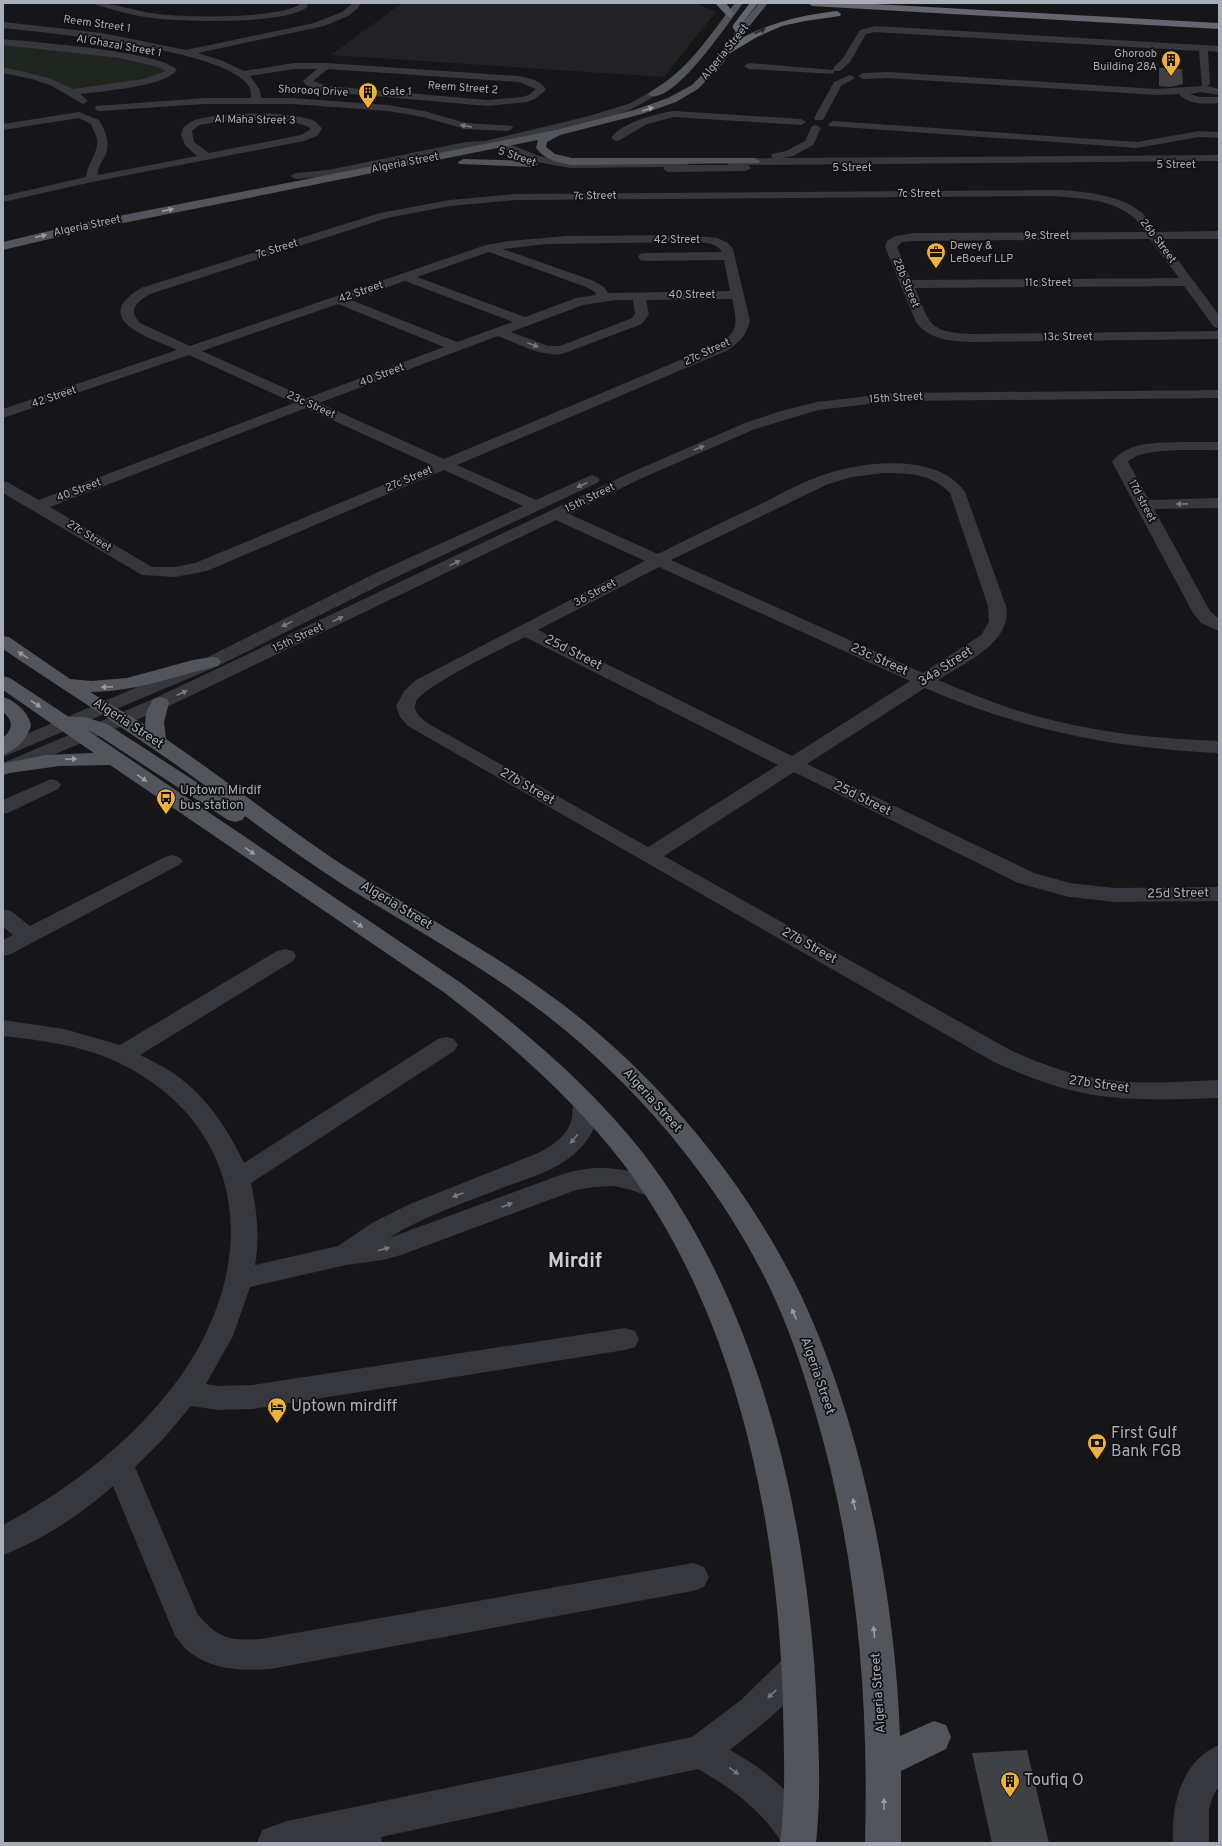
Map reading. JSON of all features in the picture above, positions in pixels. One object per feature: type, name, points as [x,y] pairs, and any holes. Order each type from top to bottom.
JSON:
[{"type":"highway","points":[[719,3],[725,7],[730,14]]},
{"type":"highway","points":[[740,32],[737,25],[754,3]]},
{"type":"highway","points":[[812,3],[1219,26]]},
{"type":"highway","points":[[885,3],[1219,21]]},
{"type":"highway","points":[[727,51],[748,37],[765,29],[781,23],[812,17],[873,12],[960,12]]},
{"type":"main road","name":"Algeria Street","points":[[77,217],[296,176],[601,111],[648,96],[675,82],[688,70],[702,54],[738,3]]},
{"type":"main road","name":"Algeria Street","points":[[3,246],[83,227],[336,177],[488,145],[556,134],[620,118],[672,100],[704,79],[764,3]]},
{"type":"main road","points":[[556,134],[545,139],[540,144],[543,150],[550,155],[580,162],[755,161]]},
{"type":"main road","points":[[336,177],[434,163],[488,162],[533,164]]},
{"type":"main road","name":"Algeria Street","points":[[3,641],[66,684],[94,723],[115,759],[453,988],[514,1035],[585,1103],[624,1148],[654,1188],[684,1237],[702,1272],[734,1348],[759,1429],[780,1517],[793,1600],[799,1666],[801,1763],[799,1840]]},
{"type":"main road","points":[[66,684],[97,687],[126,685],[190,666],[212,662]]},
{"type":"main road","name":"Algeria Street","points":[[3,682],[94,723],[158,742],[319,859],[485,960],[518,982],[581,1030],[642,1087],[679,1130],[737,1208],[774,1269],[804,1336],[829,1409],[844,1461],[863,1552],[872,1612],[884,1761],[884,1843]]},
{"type":"main road","points":[[3,703],[19,716],[21,723],[17,735],[3,759],[38,762],[70,758],[115,759]]},
{"type":"main road","points":[[158,742],[154,724],[160,703]]},
{"type":"main road","points":[[94,723],[277,842],[296,852],[319,859]]},
{"type":"main road","points":[[884,1761],[934,1736]]},
{"type":"street","points":[[99,3],[136,13],[164,17],[205,18],[280,15],[300,10],[304,6],[302,3]]},
{"type":"street","name":"Reem Street 1","points":[[186,52],[316,25],[336,18],[357,3]]},
{"type":"street","points":[[144,26],[164,17]]},
{"type":"street","name":"Reem Street 1","points":[[3,26],[118,38],[186,52],[222,64],[249,78],[256,89],[256,100]]},
{"type":"street","points":[[608,162],[642,158],[778,156],[789,154],[809,143],[818,123],[834,75],[848,60],[862,32],[875,29],[1219,49]]},
{"type":"street","points":[[118,38],[131,32]]},
{"type":"street","name":"Al Ghazal Street 1","points":[[3,42],[129,58],[160,65],[172,70],[168,76],[154,80],[72,92]]},
{"type":"street","points":[[1203,48],[1205,84],[1219,95]]},
{"type":"street","points":[[848,60],[863,72]]},
{"type":"street","name":"Reem Street 2","points":[[242,74],[294,66],[326,66],[519,79],[536,84],[541,90],[532,97],[523,100],[487,103],[327,89],[312,86],[308,81],[326,66]]},
{"type":"street","points":[[749,66],[850,78],[863,72]]},
{"type":"street","points":[[3,70],[44,80],[72,92],[80,110]]},
{"type":"street","points":[[834,75],[863,72],[888,75],[1219,95]]},
{"type":"street","points":[[1191,94],[1205,84]]},
{"type":"street","points":[[1191,94],[1206,111],[1219,95]]},
{"type":"street","points":[[296,176],[328,173],[466,145],[488,145],[599,117],[628,108],[648,96]]},
{"type":"street","name":"Shorooq Drive","points":[[99,113],[198,101],[256,100],[412,112],[465,126],[481,128],[507,128],[546,123]]},
{"type":"street","name":"Shorooq Drive","points":[[99,113],[126,108],[235,102],[355,107],[419,119],[443,126],[448,135],[388,156]]},
{"type":"street","points":[[80,110],[99,113]]},
{"type":"street","points":[[3,126],[80,110],[99,113]]},
{"type":"street","points":[[92,179],[91,172],[102,147],[99,113]]},
{"type":"street","points":[[616,138],[632,127],[663,116],[674,114],[801,122],[802,125],[818,123],[828,127],[833,124],[1131,144],[1149,144],[1172,140],[1213,140]]},
{"type":"street","name":"Al Maha Street 3","points":[[6,195],[92,179],[207,157],[304,138],[316,131],[317,127],[304,121],[275,118],[223,118],[202,121],[189,127],[186,137],[193,147],[207,157]]},
{"type":"street","points":[[1140,158],[1190,155],[1202,152],[1213,140]]},
{"type":"street","points":[[809,143],[813,151],[819,155],[830,158],[870,160]]},
{"type":"street","name":"5 Street","points":[[501,144],[522,155],[536,160],[570,165],[755,161],[1219,158]]},
{"type":"street","name":"5 Street","points":[[488,145],[533,164],[557,168],[592,170],[1219,165]]},
{"type":"street","name":"26b Street","points":[[1049,193],[1096,198],[1121,205],[1138,215],[1219,324]]},
{"type":"street","name":"7c Street","points":[[152,288],[384,215],[415,208],[460,201],[516,197],[1049,193]]},
{"type":"street","name":"9e Street","points":[[915,238],[1219,235]]},
{"type":"street","name":"28b Street","points":[[915,238],[900,239],[891,244],[922,322]]},
{"type":"street","points":[[553,262],[557,240]]},
{"type":"street","name":"42 Street","points":[[3,414],[490,248],[516,243],[557,240],[704,240],[721,244],[726,247],[728,253]]},
{"type":"street","points":[[490,248],[553,262],[597,281],[603,297]]},
{"type":"street","points":[[644,257],[728,253]]},
{"type":"street","name":"27c Street","points":[[3,486],[148,571],[174,573],[201,567],[730,343],[736,338],[742,327],[728,253]]},
{"type":"street","points":[[406,277],[523,322]]},
{"type":"street","name":"11c Street","points":[[907,284],[1188,282]]},
{"type":"street","name":"23c Street","points":[[152,288],[134,299],[128,305],[126,311],[127,317],[135,326],[536,506]]},
{"type":"street","name":"40 Street","points":[[38,506],[456,346],[581,301],[603,297],[736,295]]},
{"type":"street","points":[[497,331],[545,350],[562,350],[637,321],[642,314],[639,296]]},
{"type":"street","points":[[340,300],[456,346]]},
{"type":"street","name":"13c Street","points":[[922,322],[930,330],[959,337],[1219,335]]},
{"type":"street","points":[[1030,396],[1025,391],[1028,389],[1092,385]]},
{"type":"street","name":"15th Street","points":[[699,433],[771,406],[843,392],[920,387],[1219,385]]},
{"type":"street","name":"15th Street","points":[[3,759],[94,723],[160,703],[637,475],[762,422],[786,414],[823,405],[895,397],[1219,394]]},
{"type":"street","name":"17d street","points":[[1219,446],[1140,449],[1126,454],[1120,462],[1202,613],[1207,619],[1219,626]]},
{"type":"street","points":[[637,475],[642,469],[670,453],[667,450],[658,450]]},
{"type":"street","name":"34a Street","points":[[649,856],[794,765],[983,643],[991,636],[998,621],[998,606],[957,492],[953,485],[946,479],[929,472],[908,468],[853,472],[822,480]]},
{"type":"street","name":"15th Street","points":[[94,723],[384,576],[608,473]]},
{"type":"street","name":"36 Street","points":[[422,728],[413,722],[407,714],[405,706],[413,691],[423,684],[658,560],[822,480]]},
{"type":"street","points":[[1144,505],[1219,503]]},
{"type":"street","name":"23c Street","points":[[556,514],[925,681],[1000,710],[1061,728],[1123,740],[1160,744],[1219,747]]},
{"type":"street","name":"25d Street","points":[[525,630],[794,765],[1026,878],[1069,890],[1107,894],[1219,894]]},
{"type":"street","name":"27b Street","points":[[422,728],[1002,1056],[1030,1069],[1060,1079],[1092,1086],[1124,1090],[1219,1089]]},
{"type":"street","points":[[3,808],[51,785]]},
{"type":"street","points":[[3,949],[27,935],[172,861]]},
{"type":"street","points":[[3,916],[27,935]]},
{"type":"street","points":[[122,1056],[286,956]]},
{"type":"street","points":[[3,1028],[46,1033],[86,1042],[122,1056],[162,1078],[196,1106],[214,1128],[228,1152],[238,1179],[244,1202],[245,1227],[244,1252],[240,1278],[231,1307],[220,1336],[204,1364],[184,1393],[154,1429],[119,1463],[70,1501],[3,1541]]},
{"type":"street","points":[[238,1179],[446,1045]]},
{"type":"street","points":[[346,1255],[372,1235],[400,1218],[526,1169],[558,1153],[572,1142],[581,1130],[585,1116],[585,1103]]},
{"type":"street","points":[[240,1278],[346,1255],[383,1250],[572,1181],[593,1176],[614,1176],[635,1181],[654,1188]]},
{"type":"street","points":[[184,1393],[219,1398],[253,1397],[625,1339]]},
{"type":"street","points":[[119,1463],[186,1624],[201,1641],[221,1652],[245,1656],[270,1654],[693,1577]]},
{"type":"street","points":[[275,1843],[287,1839],[363,1832],[700,1752],[753,1711],[799,1666]]},
{"type":"street","points":[[700,1752],[729,1767],[756,1786],[779,1810],[799,1840]]},
{"type":"street","points":[[1191,1843],[1190,1830],[1192,1805],[1201,1783],[1219,1762]]},
{"type":"shaded area","points":[[402,3],[696,3],[716,12],[664,77],[331,55]]},
{"type":"shaded area","points":[[3,44],[135,60],[162,68],[168,72],[167,75],[77,91],[3,69]]},
{"type":"building","points":[[1159,68],[1182,69],[1183,84],[1170,87],[1159,86]]},
{"type":"building","name":"Toufiq O","points":[[1027,1750],[1049,1843],[992,1843],[972,1753]]},
{"type":"place","name":"Ghoroob Building 28A","points":[[1171,77]]},
{"type":"place","name":"Gate 1","points":[[368,109]]},
{"type":"place","name":"Dewey & LeBoeuf LLP","points":[[936,269]]},
{"type":"place","name":"Uptown Mirdif bus station","points":[[166,815]]},
{"type":"place","name":"Uptown mirdiff","points":[[277,1424]]},
{"type":"place","name":"First Gulf Bank FGB","points":[[1097,1460]]},
{"type":"place","name":"Toufiq O","points":[[1010,1798]]},
{"type":"district","name":"Mirdif","points":[[575,1262]]}]
